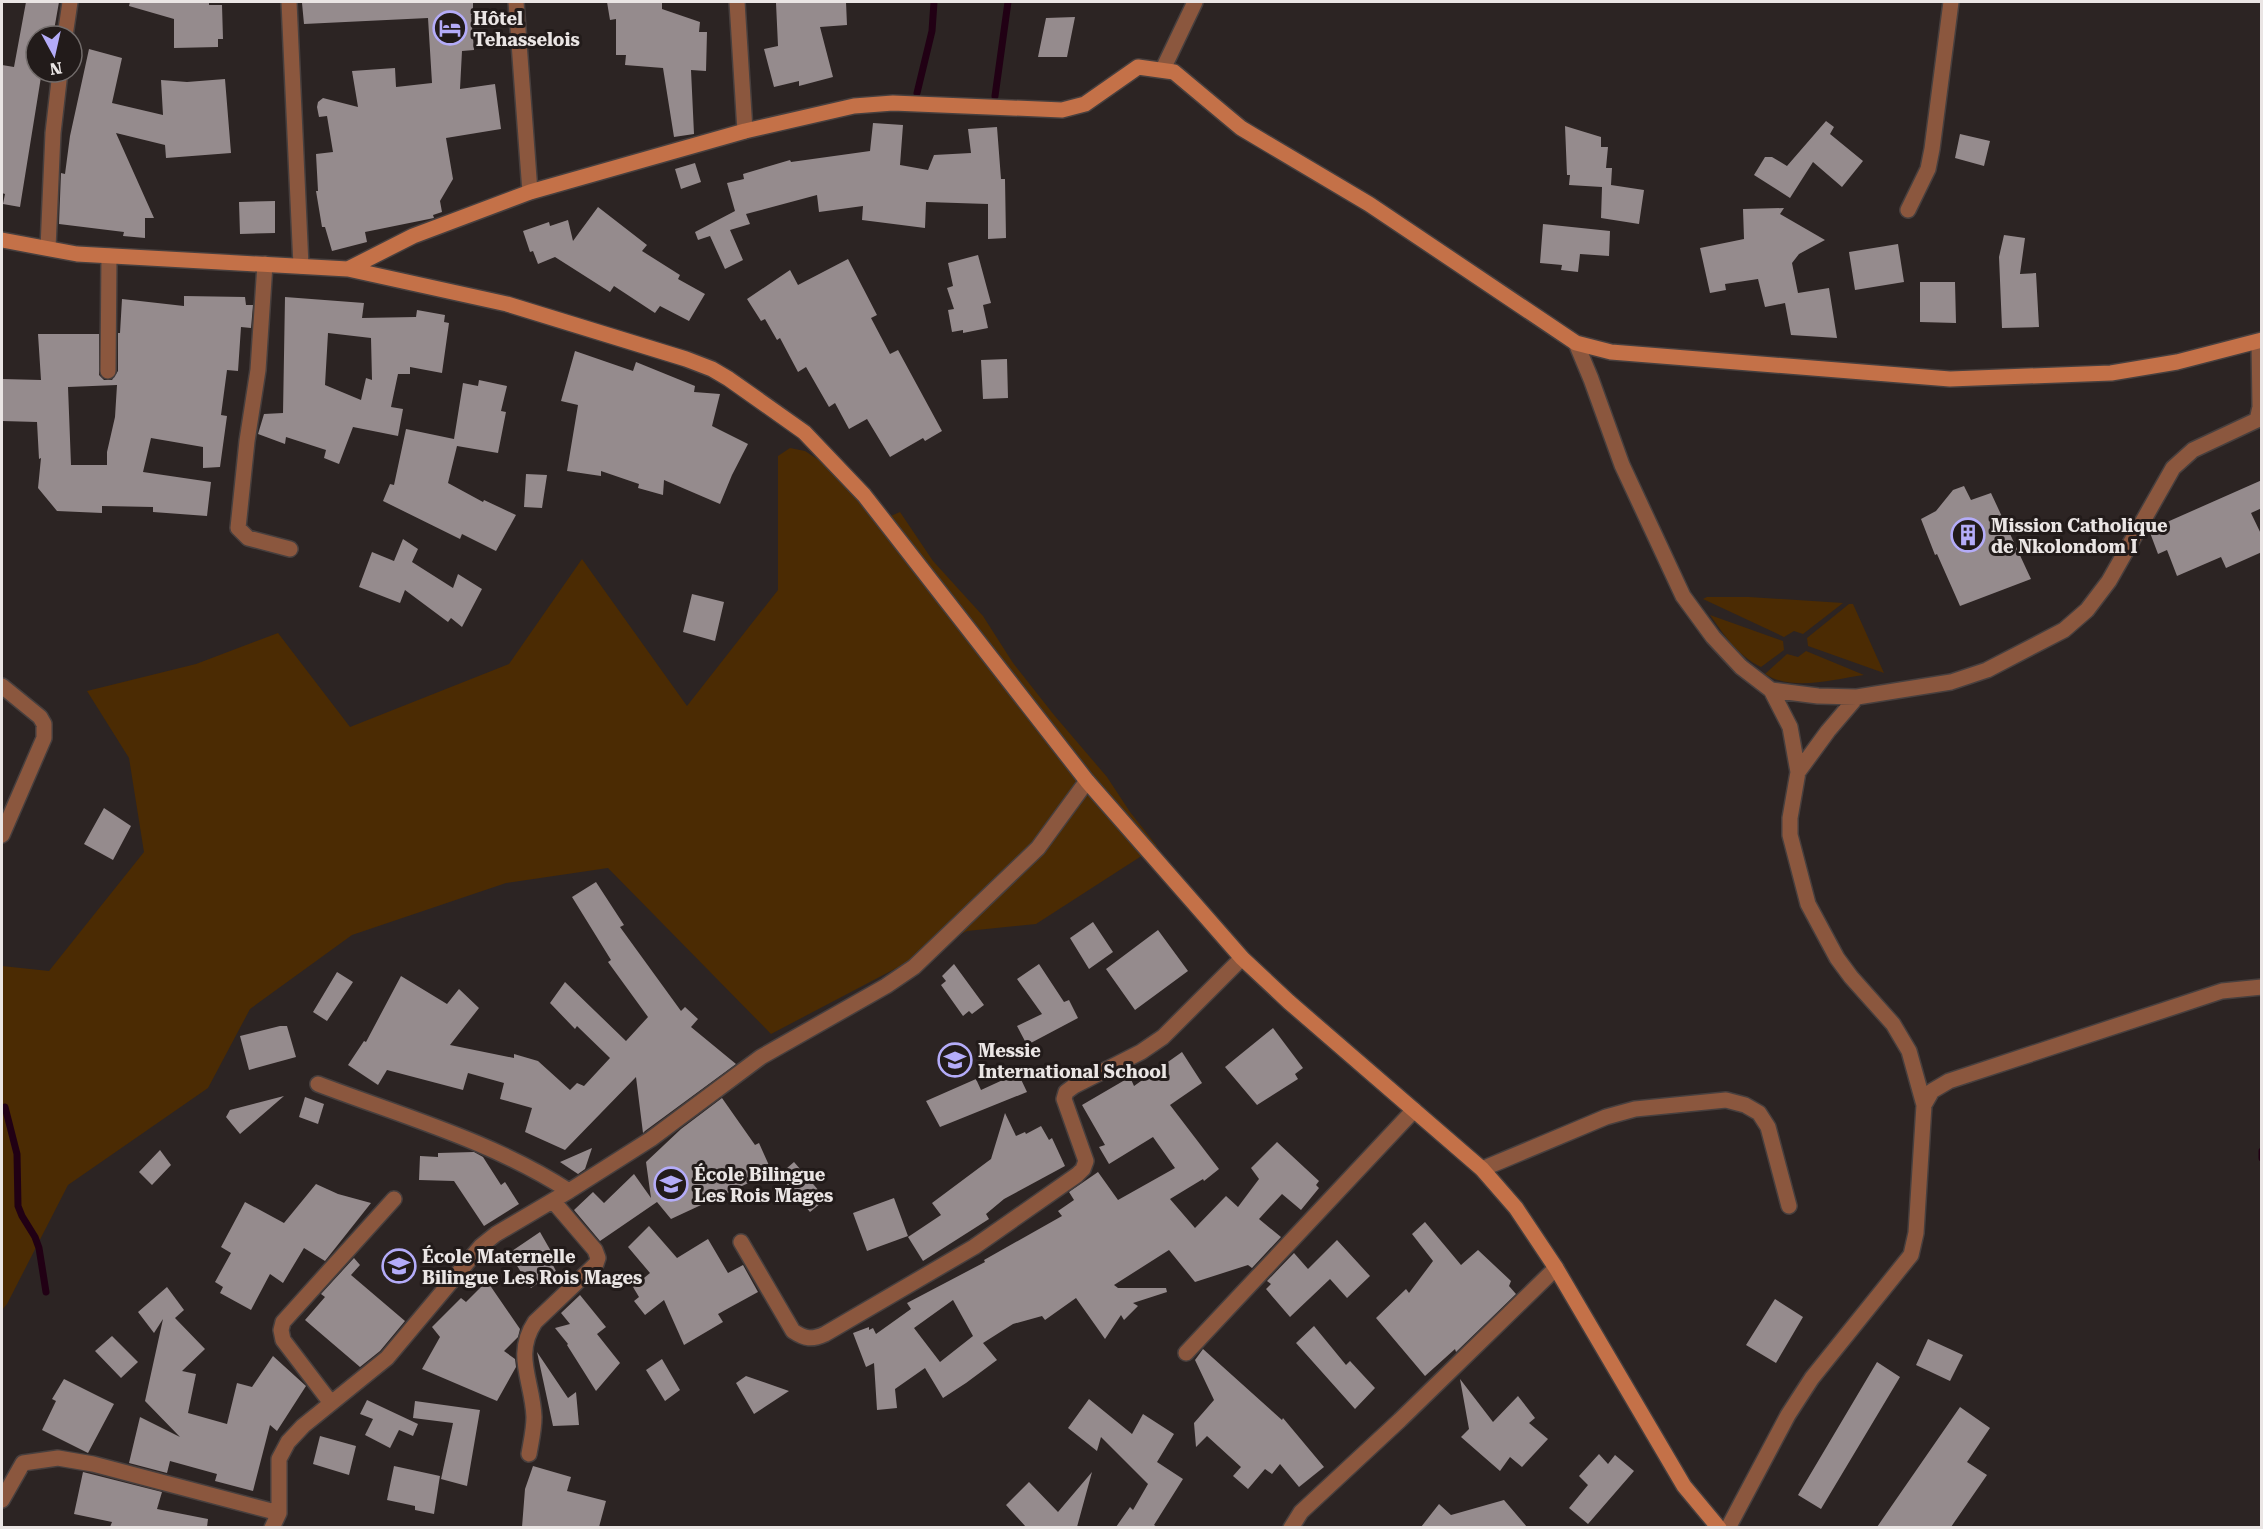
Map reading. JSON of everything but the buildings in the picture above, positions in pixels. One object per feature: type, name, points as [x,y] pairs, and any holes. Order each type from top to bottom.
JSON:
[{"type":"main road","points":[[348,269],[413,236],[530,192],[746,131],[873,104],[1062,110],[1085,104],[1138,67],[1174,72],[1241,128],[1368,204],[1576,343],[1611,352],[1950,379],[2111,373],[2177,362],[2260,341]]},
{"type":"main road","points":[[2,240],[77,254],[348,269],[507,304],[686,358],[729,379],[790,421],[864,495],[1087,781],[1242,958],[1289,1002],[1482,1168],[1516,1208],[1556,1268],[1684,1486],[1719,1527]]},
{"type":"street","points":[[67,24],[70,2]]},
{"type":"street","points":[[289,2],[301,266]]},
{"type":"street","points":[[516,2],[530,192]]},
{"type":"street","points":[[737,2],[746,131]]},
{"type":"street","points":[[1163,69],[1195,2]]},
{"type":"street","points":[[1908,210],[1928,169],[1951,2]]},
{"type":"street","points":[[48,248],[53,133],[59,84]]},
{"type":"street","points":[[108,371],[109,256]]},
{"type":"street","points":[[265,264],[258,370],[244,464],[238,528],[248,538],[290,549]]},
{"type":"street","points":[[1772,690],[1818,696],[1857,697],[1951,682],[1987,670],[2064,630],[2087,610],[2109,581],[2173,468],[2193,450],[2257,420],[2260,407],[2260,341]]},
{"type":"street","points":[[1576,343],[1592,379],[1618,456],[1683,596],[1713,637],[1734,659],[1772,690],[1790,727],[1798,772],[1790,818],[1790,835],[1808,904],[1837,958],[1893,1024],[1909,1051],[1924,1105],[1916,1233],[1911,1255],[1812,1378],[1788,1414],[1728,1527]]},
{"type":"street","points":[[2,686],[40,717],[45,730],[44,738],[2,835]]},
{"type":"street","points":[[1798,772],[1857,697]]},
{"type":"street","points":[[2,1500],[23,1463],[58,1458],[134,1474],[276,1520],[279,1459],[288,1442],[303,1426],[387,1358],[481,1246],[496,1234],[651,1139],[761,1058],[886,986],[914,967],[1038,848],[1087,781]]},
{"type":"street","points":[[741,1242],[793,1331],[804,1338],[815,1338],[825,1334],[974,1247],[1083,1170],[1086,1161],[1064,1099],[1066,1092],[1141,1052],[1163,1037],[1242,958]]},
{"type":"street","points":[[1924,1105],[1932,1091],[1949,1081],[2222,991],[2262,987]]},
{"type":"street","points":[[318,1084],[473,1143],[548,1177],[569,1191]]},
{"type":"street","points":[[1482,1168],[1606,1117],[1635,1109],[1726,1100],[1745,1105],[1759,1113],[1768,1127],[1789,1206]]},
{"type":"street","points":[[1186,1353],[1414,1110]]},
{"type":"street","points":[[331,1403],[283,1340],[281,1330],[284,1322],[394,1199]]},
{"type":"street","points":[[530,1454],[534,1416],[524,1358],[529,1332],[535,1322],[596,1264],[598,1258],[595,1250],[553,1200]]},
{"type":"street","points":[[1291,1527],[1301,1512],[1400,1420],[1556,1268]]},
{"type":"shaded area","points":[[790,448],[805,451],[822,462],[877,522],[900,512],[933,561],[983,616],[1013,663],[1107,777],[1130,812],[1157,846],[1036,924],[967,931],[771,1034],[608,868],[506,883],[352,935],[250,1009],[208,1088],[68,1185],[2,1310],[2,966],[49,971],[144,852],[129,758],[87,691],[196,664],[278,633],[350,727],[509,664],[582,559],[687,706],[778,590],[778,456]]},
{"type":"shaded area","points":[[1707,597],[1749,597],[1843,603],[1803,634],[1794,631],[1784,637],[1703,599]]},
{"type":"shaded area","points":[[1849,604],[1853,604],[1884,673],[1808,646],[1807,638]]},
{"type":"shaded area","points":[[1710,615],[1783,641],[1784,650],[1761,667],[1738,651]]},
{"type":"shaded area","points":[[1806,651],[1864,675],[1801,683],[1776,679],[1765,674],[1787,654],[1798,657]]},
{"type":"waterway","points":[[917,93],[932,31],[934,2]]},
{"type":"waterway","points":[[995,96],[1008,2]]},
{"type":"waterway","points":[[5,1107],[17,1154],[18,1206],[39,1248],[46,1292]]},
{"type":"waterway","points":[[2262,1151],[2262,1158]]},
{"type":"place","name":"Hôtel Tehasselois","points":[[450,28]]},
{"type":"place","name":"Mission Catholique de Nkolondom I","points":[[1968,535]]},
{"type":"place","name":"Messie International School","points":[[955,1060]]},
{"type":"place","name":"École Bilingue Les Rois Mages","points":[[671,1184]]},
{"type":"place","name":"École Maternelle Bilingue Les Rois Mages","points":[[399,1266]]}]
